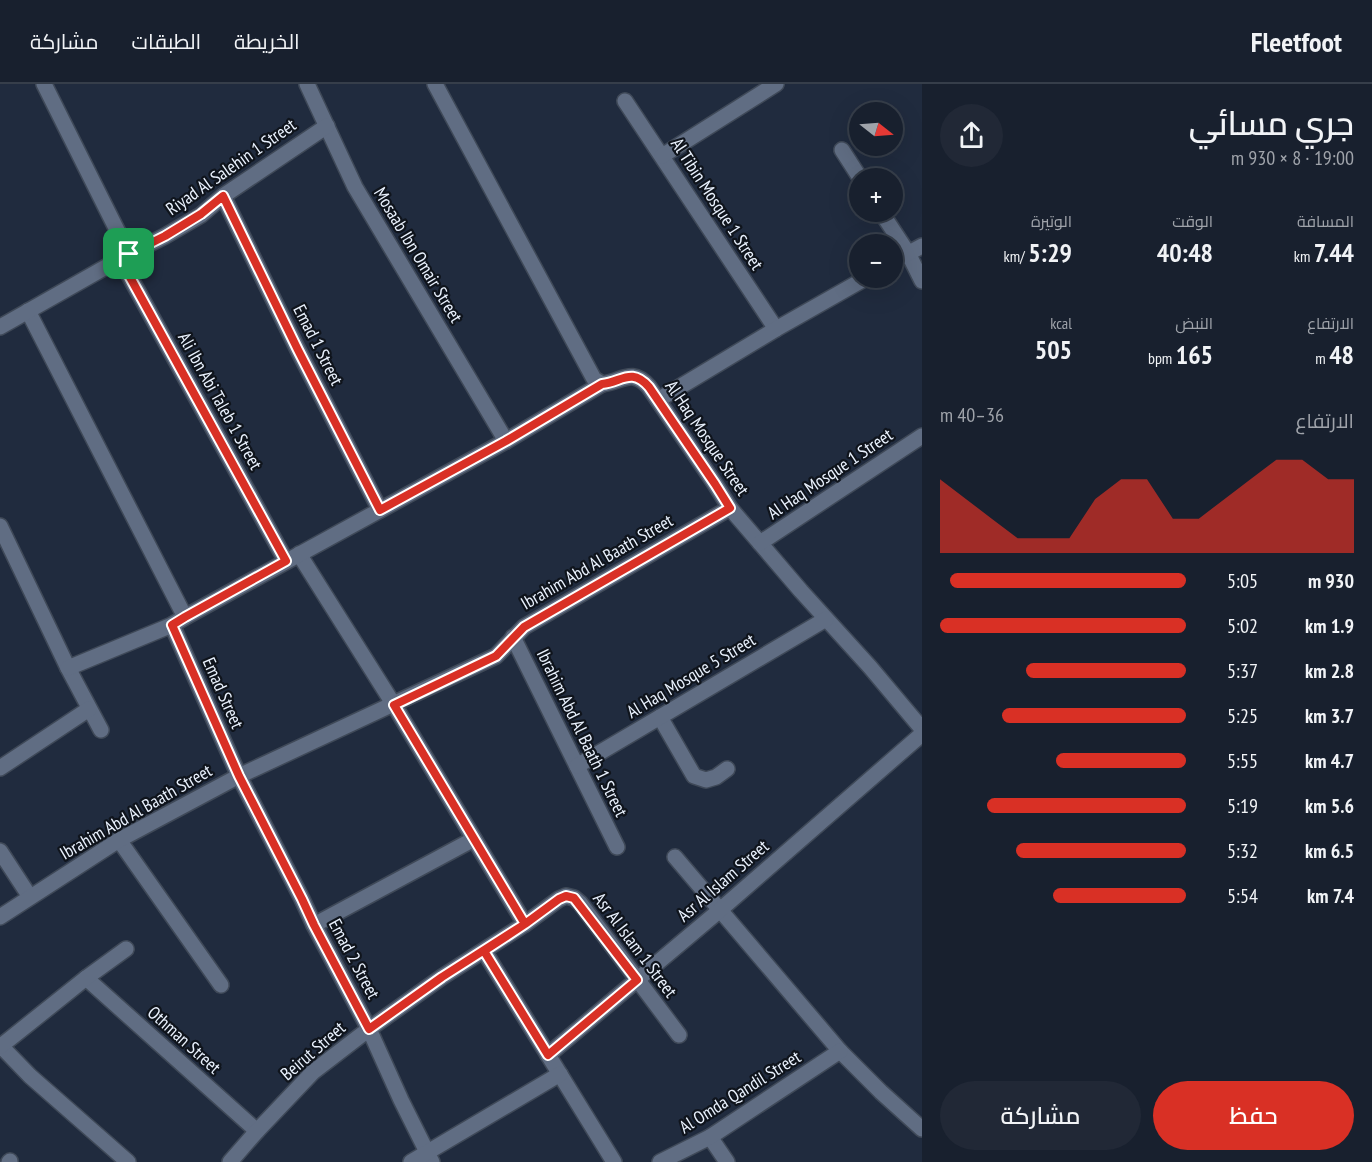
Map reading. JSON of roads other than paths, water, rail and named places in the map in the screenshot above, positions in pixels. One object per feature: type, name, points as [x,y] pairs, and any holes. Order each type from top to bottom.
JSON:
[{"type":"street","name":"Ali Ibn Abi Taleb 1 Street","points":[[44,84],[125,256],[292,558]]},
{"type":"street","name":"Mosaab Ibn Omair Street","points":[[307,84],[355,187],[506,441]]},
{"type":"street","points":[[68,668],[178,621],[506,441],[602,384],[594,379],[435,84]]},
{"type":"street","points":[[662,156],[776,84]]},
{"type":"street","name":"Al Tibin Mosque 1 Street","points":[[625,101],[776,329]]},
{"type":"street","name":"Riyad Al Salehin 1 Street","points":[[0,327],[201,214],[223,196],[327,126]]},
{"type":"street","points":[[842,150],[854,168]]},
{"type":"street","name":"Emad 1 Street","points":[[223,196],[380,510]]},
{"type":"street","points":[[888,222],[922,281]]},
{"type":"street","points":[[903,256],[922,246]]},
{"type":"street","points":[[658,400],[849,288]]},
{"type":"street","name":"Emad Street","points":[[28,311],[178,621],[239,776]]},
{"type":"street","name":"Al Haq Mosque Street","points":[[602,384],[611,383],[624,376],[634,376],[642,380],[658,400],[730,508],[922,729]]},
{"type":"street","name":"Al Haq Mosque 1 Street","points":[[760,543],[922,436]]},
{"type":"street","name":"Ibrahim Abd Al Baath Street","points":[[0,917],[119,840],[239,776],[496,656],[524,627],[730,508]]},
{"type":"street","points":[[0,526],[100,730]]},
{"type":"street","points":[[292,558],[394,705],[525,924]]},
{"type":"street","name":"Al Haq Mosque 5 Street","points":[[576,766],[826,619]]},
{"type":"street","name":"Ibrahim Abd Al Baath 1 Street","points":[[513,637],[617,847]]},
{"type":"street","points":[[0,768],[89,709]]},
{"type":"street","points":[[660,717],[694,776],[706,780],[716,777],[726,769]]},
{"type":"street","name":"Asr Al Islam Street","points":[[548,1055],[720,910],[922,734]]},
{"type":"street","name":"Emad 2 Street","points":[[239,776],[369,1029],[430,1158]]},
{"type":"street","points":[[314,925],[474,839]]},
{"type":"street","points":[[119,840],[221,985]]},
{"type":"street","points":[[0,851],[30,897]]},
{"type":"street","points":[[675,857],[840,1051],[922,1129]]},
{"type":"street","name":"Asr Al Islam 1 Street","points":[[525,924],[559,899],[566,896],[574,898],[679,1035]]},
{"type":"street","name":"Beirut Street","points":[[230,1162],[313,1072],[442,977],[525,924]]},
{"type":"street","points":[[126,949],[1,1046],[30,1076],[128,1162]]},
{"type":"street","points":[[484,951],[614,1162]]},
{"type":"street","name":"Othman Street","points":[[86,978],[257,1131]]},
{"type":"street","name":"Al Omda Qandil Street","points":[[660,1162],[710,1137],[840,1051]]},
{"type":"street","points":[[411,1162],[430,1158],[560,1074]]},
{"type":"street","points":[[710,1137],[728,1162]]}]
